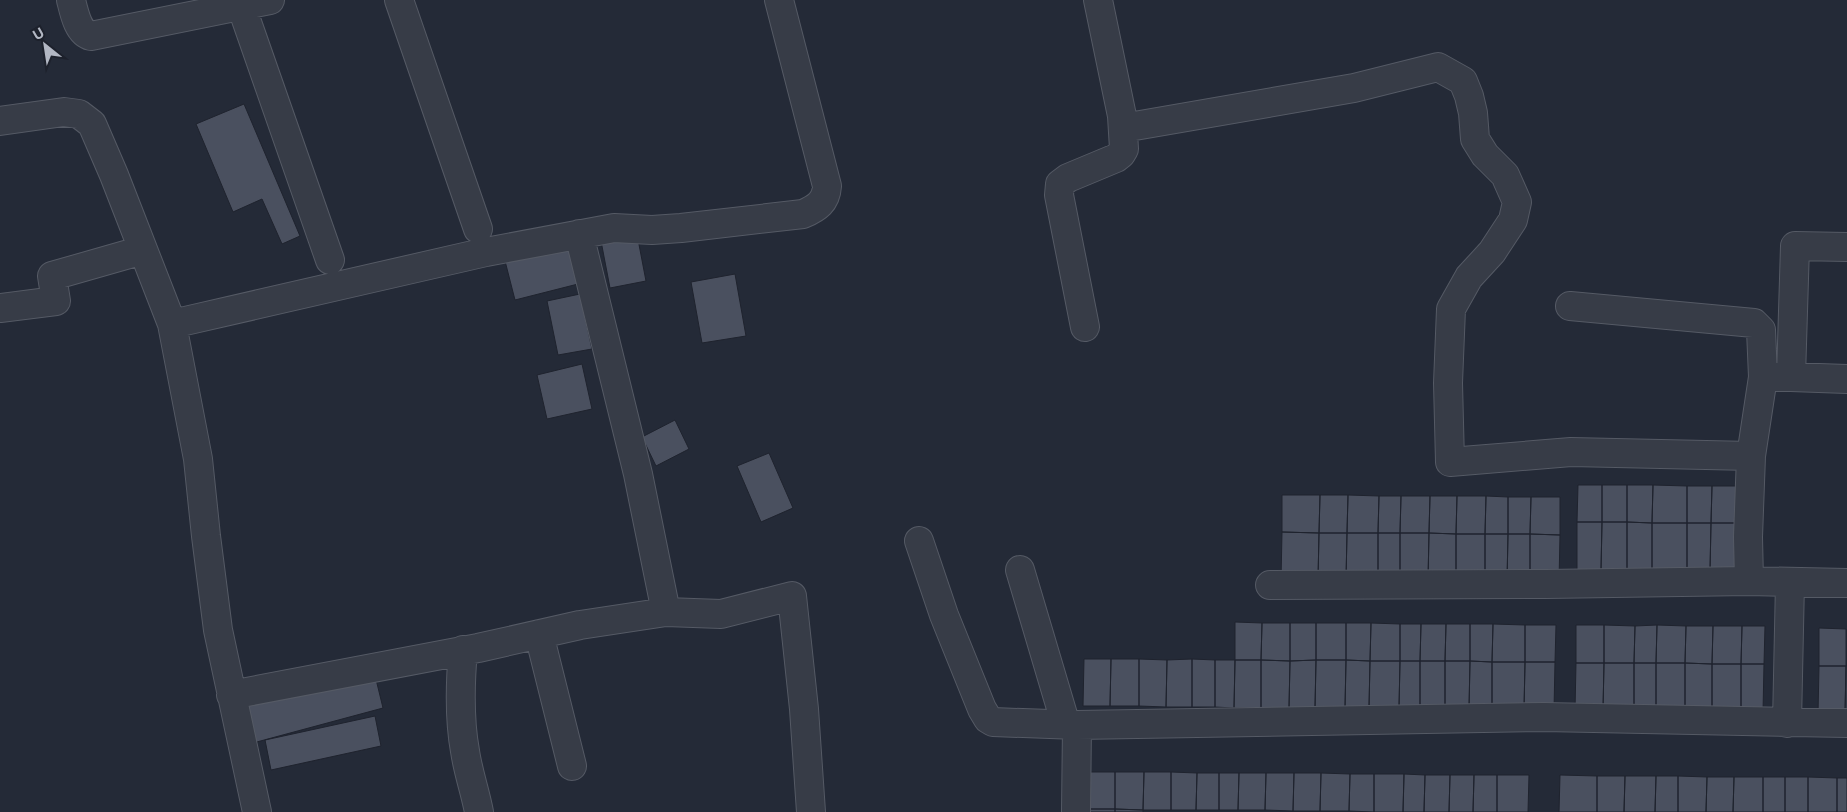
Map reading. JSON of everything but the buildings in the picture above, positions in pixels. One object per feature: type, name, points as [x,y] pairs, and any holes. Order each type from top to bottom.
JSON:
[{"type":"street","points":[[71,0],[81,30],[86,35],[91,36],[270,0]]},
{"type":"street","points":[[400,0],[478,229]]},
{"type":"street","points":[[172,324],[477,254],[579,234],[614,228],[652,230],[682,228],[803,214],[812,210],[824,199],[827,186],[779,0]]},
{"type":"street","points":[[1085,327],[1059,196],[1060,184],[1068,178],[1121,154],[1124,149],[1122,116],[1098,0]]},
{"type":"street","points":[[240,5],[330,260]]},
{"type":"street","points":[[1123,128],[1354,88],[1438,67],[1462,81],[1469,96],[1473,113],[1475,138],[1485,155],[1505,175],[1517,202],[1513,220],[1492,252],[1469,277],[1451,309],[1448,383],[1450,462],[1571,452],[1751,456]]},
{"type":"street","points":[[0,121],[64,112],[79,114],[92,124],[172,324],[198,459],[218,630],[257,812]]},
{"type":"street","points":[[579,234],[638,474],[666,612]]},
{"type":"street","points":[[1791,377],[1795,246],[1847,247]]},
{"type":"street","points":[[0,308],[56,301],[52,276],[143,250]]},
{"type":"street","points":[[1570,306],[1754,322],[1761,330],[1763,376],[1751,456],[1748,581]]},
{"type":"street","points":[[1763,376],[1847,379]]},
{"type":"street","points":[[918,541],[944,615],[982,709],[988,719],[998,723],[1071,725],[1544,717],[1847,723]]},
{"type":"street","points":[[1020,570],[1071,725],[1076,812]]},
{"type":"street","points":[[1270,585],[1748,581],[1847,583]]},
{"type":"street","points":[[1787,723],[1790,582]]},
{"type":"street","points":[[231,695],[463,650],[580,625],[666,612],[721,614],[792,596],[804,709],[811,812]]},
{"type":"street","points":[[538,634],[572,766]]},
{"type":"street","points":[[463,650],[461,717],[465,752],[479,812]]}]
